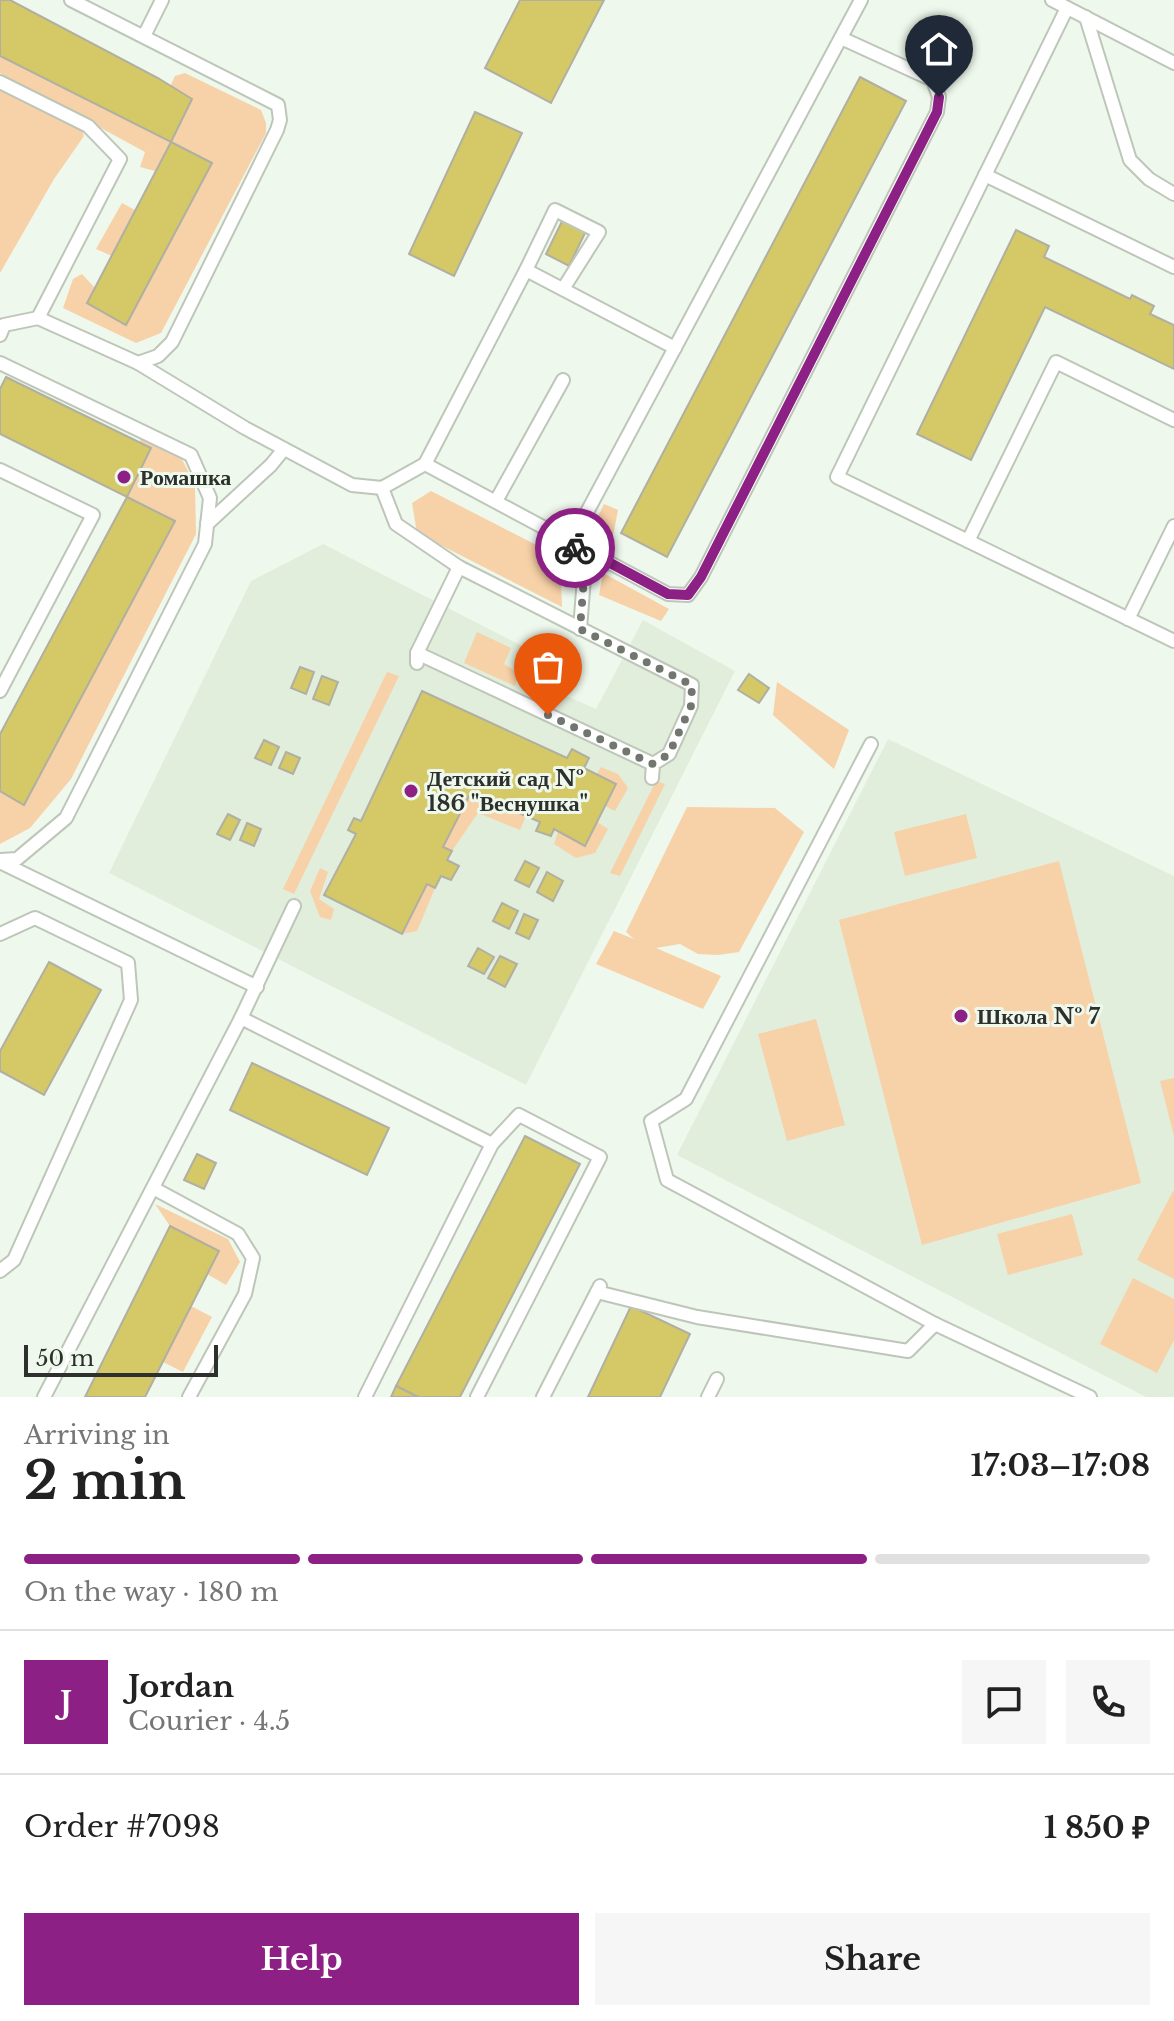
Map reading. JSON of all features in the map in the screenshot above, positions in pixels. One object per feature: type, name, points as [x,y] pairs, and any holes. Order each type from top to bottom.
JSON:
[{"type":"lane","points":[[71,0],[278,105],[280,120],[277,130],[172,342],[158,356],[138,363]]},
{"type":"lane","points":[[144,36],[162,0]]},
{"type":"lane","points":[[571,542],[861,0]]},
{"type":"lane","points":[[1052,0],[1174,63]]},
{"type":"lane","points":[[1067,8],[837,477],[1174,641]]},
{"type":"lane","points":[[1086,17],[1130,160],[1149,179],[1174,194]]},
{"type":"lane","points":[[425,464],[668,594],[688,595],[701,577],[937,112],[939,97],[933,80],[841,38]]},
{"type":"lane","points":[[0,82],[88,126],[120,159],[38,318]]},
{"type":"lane","points":[[985,175],[1174,267]]},
{"type":"lane","points":[[0,335],[4,325],[38,318],[138,363],[284,449],[352,485],[382,488],[425,464],[555,210],[599,232],[563,289]]},
{"type":"lane","points":[[526,270],[675,348]]},
{"type":"lane","points":[[968,541],[1056,362],[1174,420]]},
{"type":"lane","points":[[0,363],[191,455],[210,498],[205,544],[66,818],[17,859],[0,861]]},
{"type":"lane","points":[[496,501],[563,380]]},
{"type":"lane","points":[[207,524],[284,449]]},
{"type":"lane","points":[[0,470],[93,515],[0,691]]},
{"type":"lane","points":[[382,488],[396,524],[459,567],[692,685],[691,706],[669,754],[652,771],[417,658],[459,567]]},
{"type":"lane","points":[[1128,619],[1174,526]]},
{"type":"lane","points":[[571,542],[585,565],[580,629]]},
{"type":"lane","points":[[871,744],[686,1099],[651,1121],[667,1180],[935,1324],[1090,1397]]},
{"type":"lane","points":[[0,861],[257,987]]},
{"type":"lane","points":[[44,1397],[257,987],[294,906]]},
{"type":"lane","points":[[0,934],[35,918],[76,936],[128,963],[131,1000],[14,1260],[0,1271]]},
{"type":"lane","points":[[241,1018],[492,1144]]},
{"type":"lane","points":[[365,1397],[492,1144],[519,1115],[600,1157],[477,1397]]},
{"type":"lane","points":[[153,1188],[238,1234],[253,1258],[245,1294],[189,1397]]},
{"type":"lane","points":[[543,1397],[599,1288],[697,1317],[908,1351],[935,1324]]},
{"type":"lane","points":[[708,1397],[717,1379]]},
{"type":"shaded area","points":[[0,56],[169,89],[175,76],[185,73],[261,110],[266,133],[161,333],[136,343],[63,308],[73,279],[82,274],[95,288],[87,303],[126,324],[212,163],[171,142],[155,171],[140,167],[145,152],[0,73]]},
{"type":"shaded area","points":[[0,88],[81,128],[84,136],[54,179],[0,273]]},
{"type":"shaded area","points":[[122,203],[135,210],[112,256],[96,249]]},
{"type":"shaded area","points":[[141,434],[180,456],[195,484],[196,534],[71,779],[30,828],[0,844],[0,791],[24,804],[175,522],[127,497],[151,449],[140,443]]},
{"type":"shaded area","points":[[431,491],[560,557],[562,607],[417,533],[412,503]]},
{"type":"shaded area","points":[[604,504],[618,510],[611,546],[594,546],[589,535]]},
{"type":"shaded area","name":"Детский сад № 186 \"Веснушка\"","points":[[323,544],[561,666],[551,689],[596,709],[643,620],[735,671],[526,1085],[109,873],[251,581]]},
{"type":"shaded area","points":[[603,573],[669,609],[661,621],[599,595]]},
{"type":"shaded area","points":[[477,632],[511,648],[504,664],[519,673],[515,686],[464,663]]},
{"type":"shaded area","points":[[387,672],[399,676],[294,894],[283,889]]},
{"type":"shaded area","points":[[777,682],[849,730],[834,769],[773,715]]},
{"type":"shaded area","name":"Школа № 7","points":[[888,739],[1174,876],[1174,1397],[1146,1397],[677,1155]]},
{"type":"shaded area","points":[[601,767],[618,774],[628,788],[615,811],[605,806],[616,784],[597,774]]},
{"type":"shaded area","points":[[656,781],[665,784],[620,876],[610,873]]},
{"type":"shaded area","points":[[471,792],[526,816],[520,830],[478,813],[452,851],[443,847]]},
{"type":"shaded area","points":[[687,807],[775,808],[804,832],[739,952],[698,954],[680,944],[656,948],[721,976],[703,1009],[596,964],[614,931],[634,939],[626,932]]},
{"type":"shaded area","points":[[966,814],[977,858],[905,876],[894,832]]},
{"type":"shaded area","points":[[597,822],[608,829],[595,853],[576,858],[554,844],[558,832],[584,846]]},
{"type":"shaded area","points":[[1059,861],[1141,1183],[922,1245],[839,920]]},
{"type":"shaded area","points":[[320,868],[328,872],[319,899],[334,909],[331,920],[320,917],[310,891]]},
{"type":"shaded area","points":[[427,884],[435,888],[417,931],[402,934]]},
{"type":"shaded area","points":[[816,1019],[845,1125],[787,1141],[758,1034]]},
{"type":"shaded area","points":[[1174,1078],[1174,1136],[1160,1081]]},
{"type":"shaded area","points":[[1174,1191],[1174,1279],[1137,1260]]},
{"type":"shaded area","points":[[155,1204],[228,1239],[240,1262],[226,1285],[207,1274],[219,1251],[170,1226]]},
{"type":"shaded area","points":[[1072,1214],[1083,1255],[1008,1275],[997,1234]]},
{"type":"shaded area","points":[[1133,1278],[1174,1299],[1174,1340],[1157,1373],[1100,1344]]},
{"type":"shaded area","points":[[191,1306],[212,1317],[183,1372],[163,1362]]},
{"type":"building","points":[[0,0],[10,0],[192,99],[171,142],[0,56]]},
{"type":"building","points":[[520,0],[604,0],[551,103],[485,68]]},
{"type":"building","points":[[860,77],[906,101],[667,557],[621,533]]},
{"type":"building","points":[[475,112],[522,133],[454,276],[409,254]]},
{"type":"building","points":[[171,142],[212,163],[126,325],[87,303]]},
{"type":"building","points":[[564,217],[587,229],[569,266],[546,254]]},
{"type":"building","points":[[1016,230],[1049,246],[1044,257],[1130,299],[1132,295],[1154,306],[1150,314],[1174,325],[1174,369],[1045,307],[971,460],[917,434]]},
{"type":"building","points":[[6,377],[151,448],[127,497],[0,434],[0,389]]},
{"type":"building","points":[[127,497],[175,521],[24,805],[0,791],[0,734]]},
{"type":"building","points":[[300,667],[314,672],[306,694],[291,688]]},
{"type":"building","points":[[749,674],[769,688],[759,703],[738,690]]},
{"type":"building","points":[[322,676],[338,682],[329,705],[313,699]]},
{"type":"building","points":[[422,691],[567,758],[572,749],[589,758],[584,768],[616,784],[585,846],[554,829],[551,836],[536,831],[540,822],[471,792],[443,847],[452,851],[447,860],[459,866],[451,880],[441,876],[435,888],[427,884],[402,934],[324,895],[356,834],[348,830],[354,818],[361,821]]},
{"type":"building","points":[[264,740],[279,747],[271,765],[255,758]]},
{"type":"building","points":[[286,752],[300,758],[293,774],[279,768]]},
{"type":"building","points":[[228,814],[240,820],[230,840],[217,834]]},
{"type":"building","points":[[247,823],[261,829],[254,846],[240,840]]},
{"type":"building","points":[[525,861],[539,868],[529,887],[515,880]]},
{"type":"building","points":[[547,872],[563,881],[553,901],[537,892]]},
{"type":"building","points":[[502,903],[518,911],[509,929],[493,921]]},
{"type":"building","points":[[524,914],[538,920],[529,939],[516,933]]},
{"type":"building","points":[[478,948],[494,957],[484,974],[468,966]]},
{"type":"building","points":[[500,956],[517,964],[505,987],[488,978]]},
{"type":"building","points":[[49,962],[101,990],[44,1095],[0,1071],[0,1051]]},
{"type":"building","points":[[252,1063],[389,1128],[367,1175],[230,1110]]},
{"type":"building","points":[[525,1136],[580,1164],[460,1397],[418,1397],[396,1386]]},
{"type":"building","points":[[197,1154],[216,1163],[204,1189],[184,1180]]},
{"type":"building","points":[[170,1226],[219,1251],[145,1397],[85,1397]]},
{"type":"building","points":[[631,1306],[690,1334],[660,1397],[588,1397]]},
{"type":"building","points":[[396,1386],[418,1397],[391,1397]]},
{"type":"way so far","points":[[548,715],[653,764],[669,754],[691,706],[692,685],[580,629],[585,565],[575,548]]},
{"type":"place","name":"Ромашка","points":[[124,477]]},
{"type":"place","name":"Детский сад № 186 \"Веснушка\"","points":[[411,791]]},
{"type":"place","name":"Школа № 7","points":[[961,1016]]},
{"type":"route","points":[[575,548],[571,542],[668,594],[688,595],[701,577],[923,140],[937,112],[939,97]]}]
